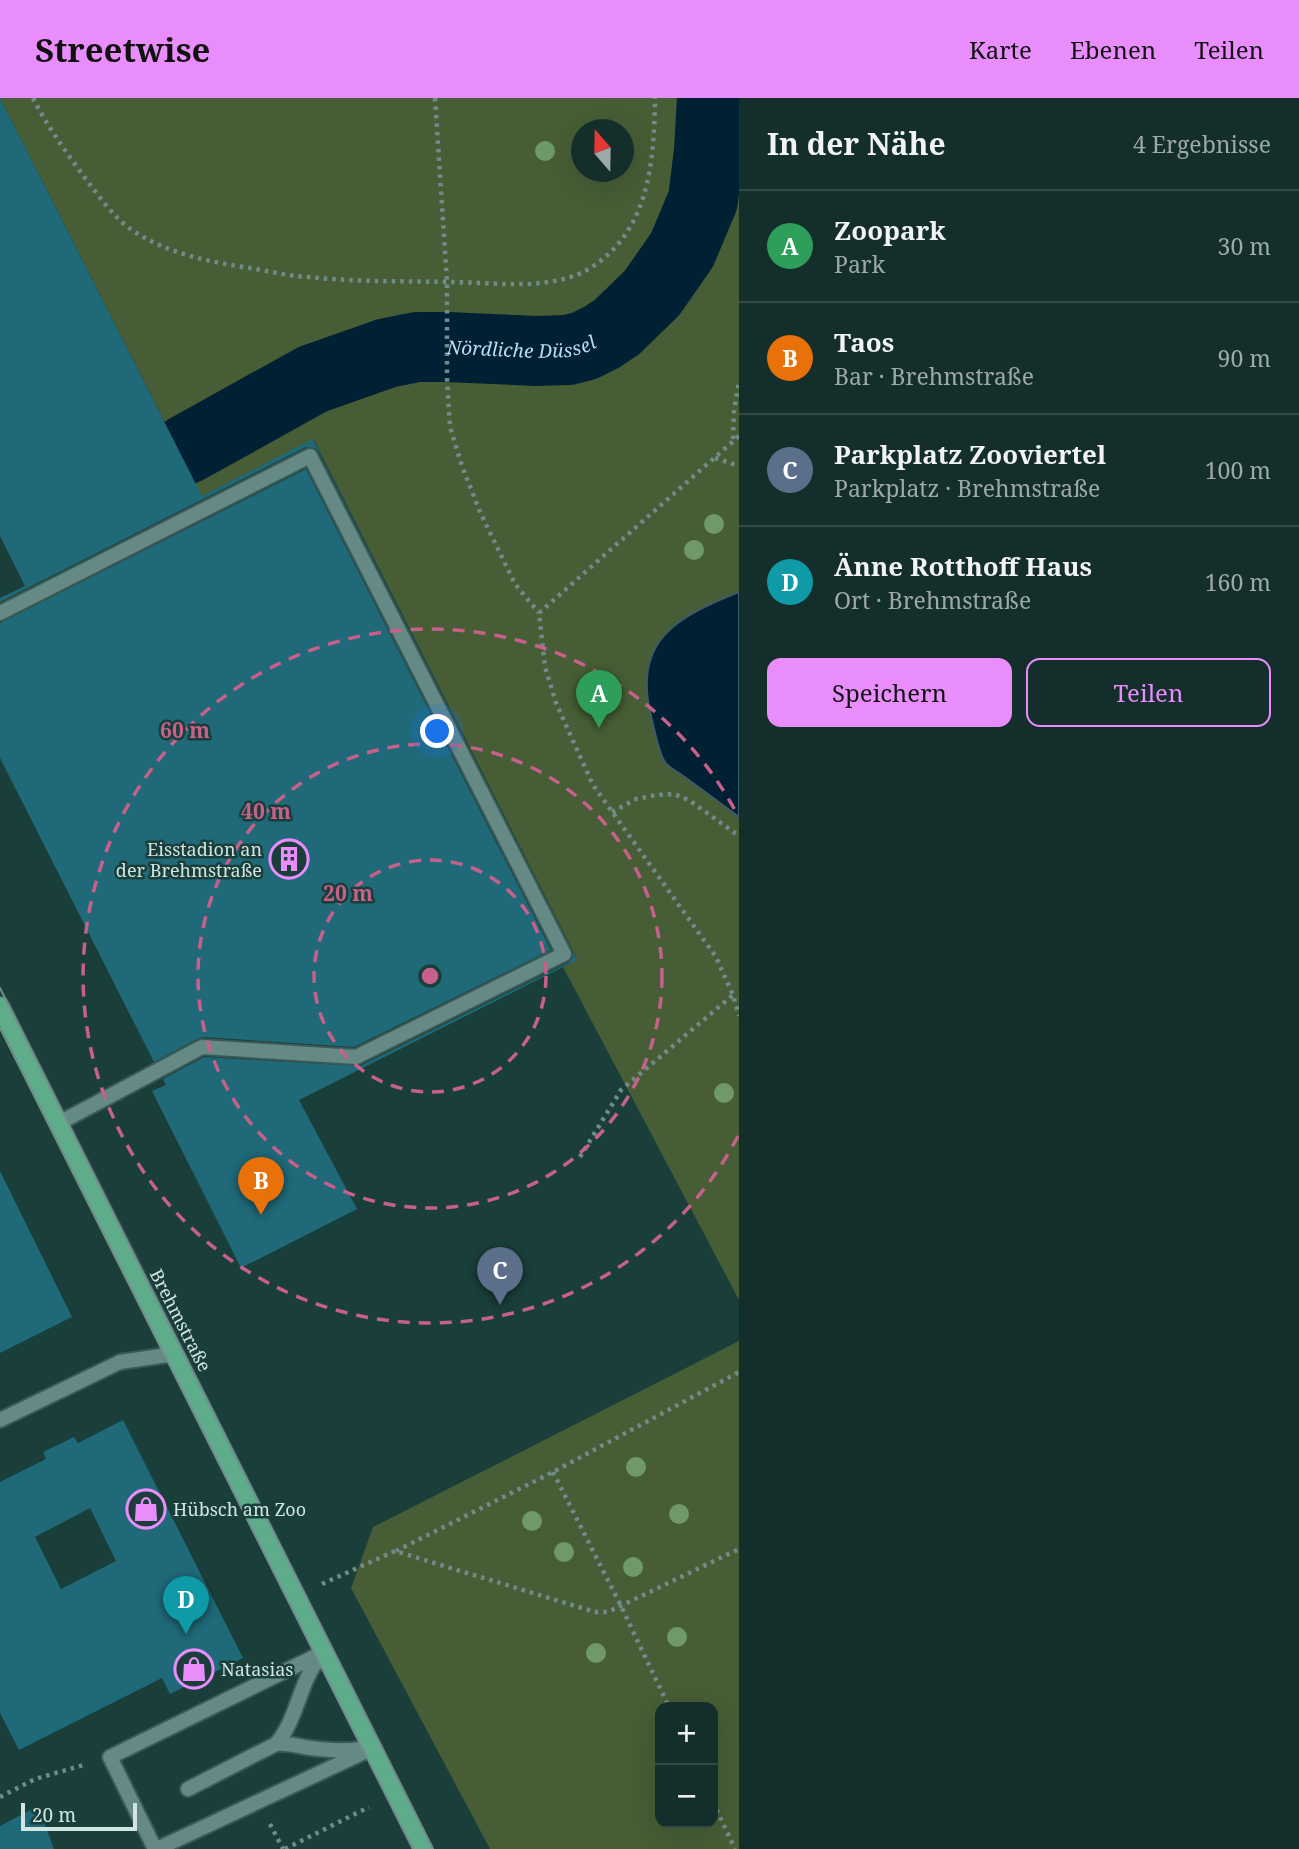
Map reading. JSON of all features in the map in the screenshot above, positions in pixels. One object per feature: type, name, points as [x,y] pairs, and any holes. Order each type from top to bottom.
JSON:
[{"type":"main road","name":"Brehmstraße","points":[[0,1006],[423,1849]]},
{"type":"street","points":[[0,613],[310,456],[564,954],[356,1057],[202,1047],[59,1123]]},
{"type":"street","points":[[0,1420],[120,1362],[174,1354]]},
{"type":"street","points":[[276,1744],[284,1734],[312,1667],[324,1652]]},
{"type":"street","points":[[324,1652],[110,1757],[156,1849],[373,1748]]},
{"type":"street","points":[[188,1789],[276,1744],[345,1751],[373,1748]]},
{"type":"path","points":[[33,98],[65,150],[104,204],[133,231],[175,251],[218,263],[305,277],[389,282],[526,283],[574,276],[594,266],[623,240],[636,218],[652,161],[655,98]]},
{"type":"path","points":[[435,98],[447,282],[450,427],[462,466],[480,512],[515,584],[539,613],[545,667],[556,703],[593,785],[716,957],[739,1016]]},
{"type":"path","points":[[733,440],[739,381]]},
{"type":"path","points":[[539,613],[739,436]]},
{"type":"path","points":[[714,457],[739,466]]},
{"type":"path","points":[[612,812],[636,799],[674,794],[689,800],[739,836]]},
{"type":"path","points":[[580,1157],[621,1090],[733,995]]},
{"type":"path","points":[[296,1596],[395,1551],[553,1472],[739,1372]]},
{"type":"path","points":[[553,1472],[621,1606],[666,1702]]},
{"type":"path","points":[[395,1551],[595,1612],[608,1612],[739,1549]]},
{"type":"path","points":[[0,1797],[35,1779],[110,1757]]},
{"type":"path","points":[[285,1849],[395,1794]]},
{"type":"path","points":[[718,1813],[735,1849]]},
{"type":"green space","points":[[0,98],[739,98],[739,1300],[563,967],[577,959],[314,440],[200,497],[189,470]]},
{"type":"green space","points":[[739,1341],[739,1849],[490,1849],[351,1588],[373,1527]]},
{"type":"water","points":[[739,592],[739,817],[665,762],[655,733],[647,690],[648,668],[654,650],[665,635],[696,611]]},
{"type":"building","points":[[0,98],[202,496],[313,439],[474,757],[315,448],[306,447],[0,602],[0,598],[25,586],[0,536]]},
{"type":"building","name":"Eisstadion an der Brehmstraße","points":[[306,469],[551,950],[354,1047],[203,1037],[154,1062],[0,758],[0,623]]},
{"type":"building","points":[[573,952],[577,960],[299,1100],[357,1209],[241,1268],[152,1091],[166,1085],[163,1079],[204,1057],[360,1066],[568,963]]},
{"type":"building","points":[[0,1171],[72,1317],[0,1353]]},
{"type":"building","points":[[123,1420],[243,1658],[170,1694],[162,1678],[19,1750],[0,1713],[0,1482],[46,1459],[43,1452],[74,1437],[78,1443]],"holes":[[[90,1508],[116,1561],[61,1589],[35,1537]]]},
{"type":"building","points":[[38,1806],[54,1849],[0,1849],[0,1826]]},
{"type":"waterway","name":"Nördliche Düssel","points":[[185,450],[313,379],[387,353],[417,347],[568,350],[584,346],[617,327],[652,293],[682,250],[703,200],[712,98]]},
{"type":"tram line","points":[[0,988],[433,1849]]},
{"type":"tram line","points":[[0,1028],[413,1849]]},
{"type":"place","name":"Zoopark","points":[[599,728]]},
{"type":"place","name":"Eisstadion an der Brehmstraße","points":[[289,859]]},
{"type":"place","name":"Taos","points":[[261,1215]]},
{"type":"place","name":"Parkplatz Zooviertel","points":[[500,1305]]},
{"type":"place","name":"Hübsch am Zoo","points":[[146,1509]]},
{"type":"place","name":"Änne Rotthoff Haus","points":[[186,1634]]},
{"type":"place","name":"Natasias","points":[[194,1669]]}]
